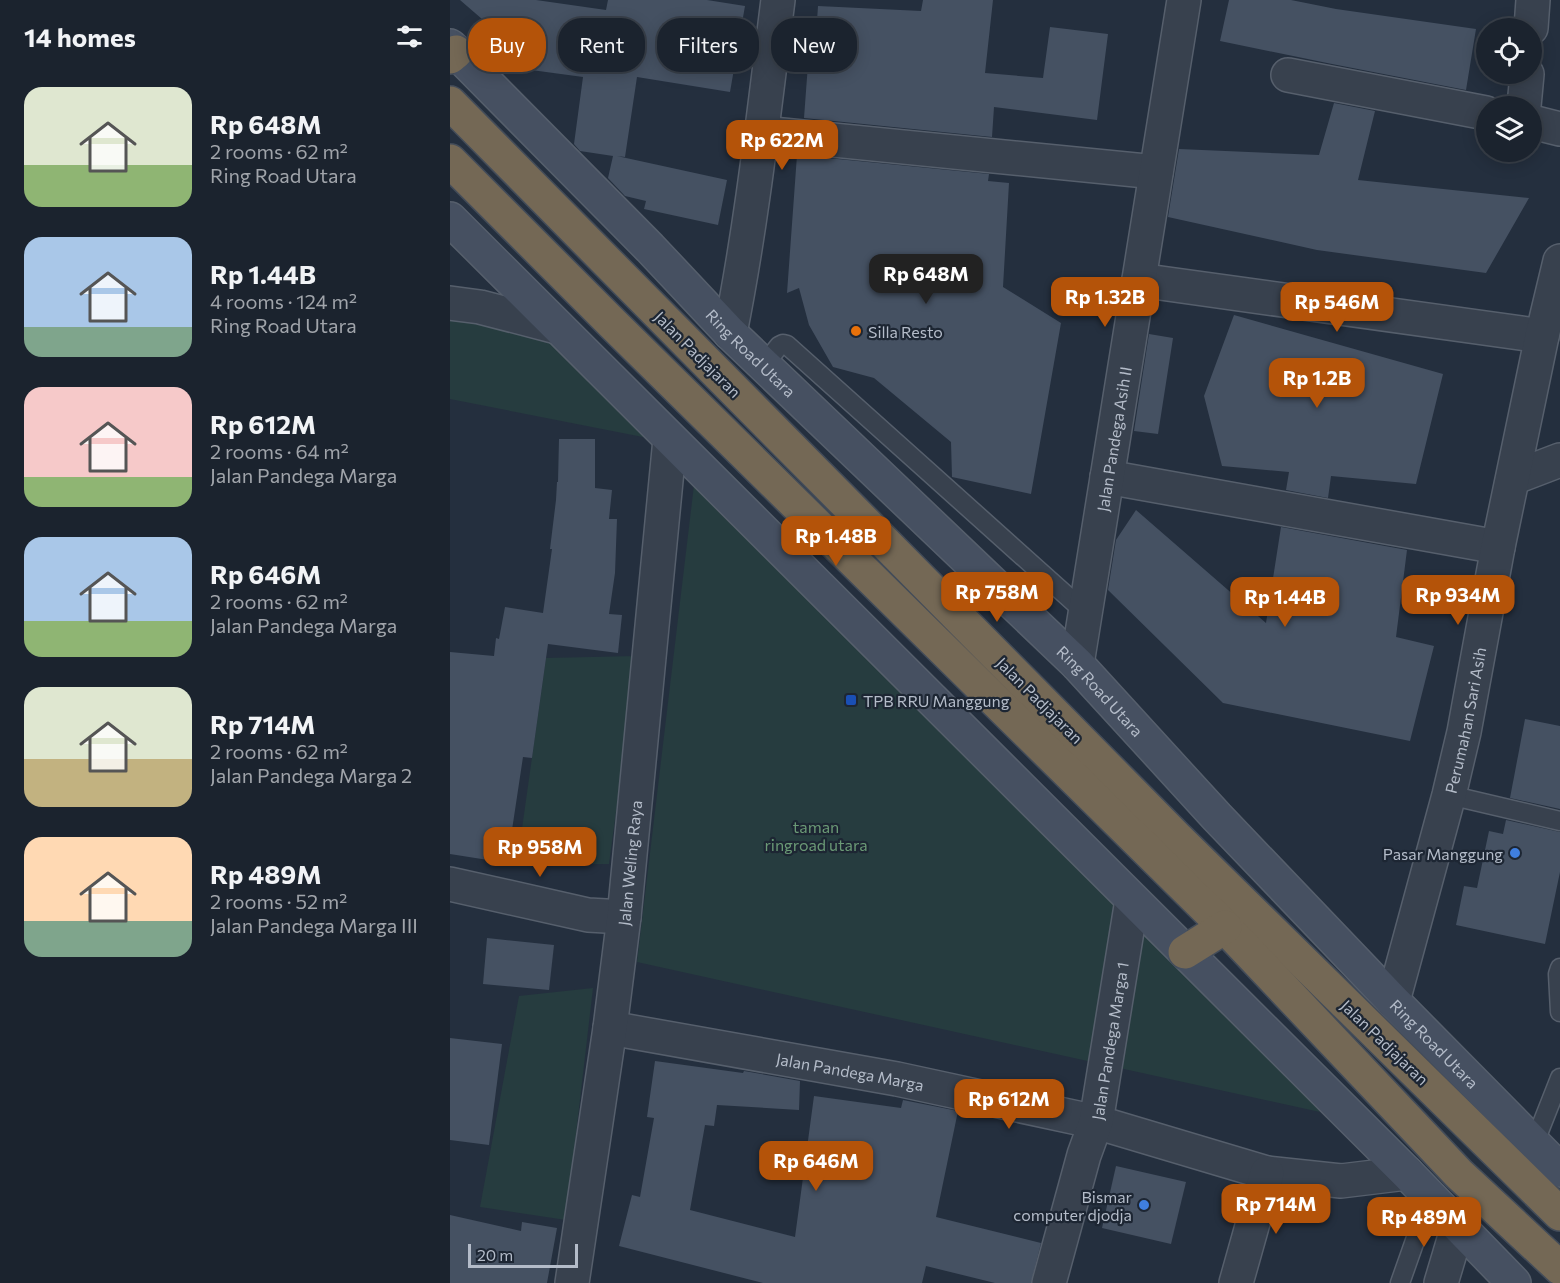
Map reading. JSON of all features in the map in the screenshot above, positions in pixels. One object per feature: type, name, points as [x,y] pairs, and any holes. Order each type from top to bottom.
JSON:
[{"type":"highway","name":"Jalan Padjajaran","points":[[450,103],[1168,829],[1560,1214]]},
{"type":"highway","name":"Jalan Padjajaran","points":[[450,161],[1225,927],[1459,1174],[1560,1268]]},
{"type":"highway","points":[[1185,952],[1225,927]]},
{"type":"street","points":[[730,333],[762,133],[778,0]]},
{"type":"street","name":"Jalan Pandega Asih II","points":[[1077,664],[1184,0]]},
{"type":"street","points":[[1532,18],[1533,0]]},
{"type":"street","name":"Ring Road Utara","points":[[452,52],[650,248],[730,333],[1077,664],[1217,817],[1560,1170]]},
{"type":"street","points":[[1288,75],[1476,111]]},
{"type":"street","points":[[1542,124],[1560,129]]},
{"type":"street","points":[[762,133],[1156,172]]},
{"type":"street","points":[[450,219],[1407,1173],[1514,1283]]},
{"type":"street","name":"Perumahan Sari Asih","points":[[1393,1000],[1464,732],[1498,547],[1560,261]]},
{"type":"street","points":[[1139,280],[1542,336]]},
{"type":"street","points":[[450,303],[480,307],[557,327]]},
{"type":"street","name":"Jalan Weling Raya","points":[[572,1283],[624,917],[670,439]]},
{"type":"street","points":[[1513,478],[1560,460]]},
{"type":"street","points":[[1107,477],[1498,547]]},
{"type":"street","points":[[450,884],[588,915],[624,917]]},
{"type":"street","name":"Jalan Pandega Marga 1","points":[[1049,1283],[1084,1155],[1096,1122],[1132,900]]},
{"type":"street","name":"Jalan Pandega Marga","points":[[610,1028],[897,1079],[1096,1122],[1267,1173],[1341,1181],[1407,1173]]},
{"type":"street","points":[[1236,1283],[1267,1173]]},
{"type":"street","points":[[1441,1283],[1458,1226]]},
{"type":"lane","points":[[764,365],[779,346],[787,345],[1086,613]]},
{"type":"lane","points":[[1449,795],[1560,821]]},
{"type":"lane","points":[[1560,968],[1558,974],[1560,1012]]},
{"type":"lane","points":[[1534,1144],[1560,1078]]},
{"type":"lane","points":[[1400,1283],[1430,1198]]},
{"type":"green space","points":[[450,316],[536,325],[653,439],[450,399]]},
{"type":"green space","name":"taman ringroad utara","points":[[694,485],[1308,1090],[1320,1112],[637,962]]},
{"type":"green space","points":[[637,656],[609,864],[517,864],[546,658]]},
{"type":"green space","points":[[593,988],[566,1220],[480,1207],[519,996]]},
{"type":"building","points":[[460,0],[536,0],[606,10],[608,0],[707,0],[745,6],[743,18],[657,18],[657,72],[733,72],[730,92],[637,77],[625,157],[617,156],[727,180],[718,225],[644,209],[646,201],[625,196],[608,178],[613,156],[580,151],[574,144],[583,77],[546,72],[546,18],[481,18]]},
{"type":"building","points":[[923,0],[993,0],[985,73],[1043,78],[1050,27],[1108,34],[1097,120],[994,107],[992,137],[804,118],[807,72],[857,72],[857,18],[817,18],[818,6],[921,11]]},
{"type":"building","points":[[1229,0],[1291,0],[1336,9],[1476,29],[1466,90],[1220,41]]},
{"type":"building","points":[[1334,103],[1375,111],[1358,180],[1529,198],[1486,273],[1317,250],[1168,217],[1179,149],[1319,155]]},
{"type":"building","points":[[797,155],[989,174],[988,181],[1009,183],[1003,287],[1061,323],[1031,494],[952,477],[951,442],[874,378],[833,367],[809,325],[799,288],[787,293]]},
{"type":"building","points":[[1234,315],[1443,374],[1416,484],[1331,476],[1328,498],[1286,490],[1289,472],[1222,466],[1204,396]]},
{"type":"building","points":[[1149,334],[1173,338],[1158,434],[1134,431]]},
{"type":"building","points":[[559,439],[595,439],[595,488],[612,490],[609,519],[617,519],[615,573],[609,614],[622,615],[618,653],[548,644],[532,758],[523,757],[507,863],[450,854],[450,652],[494,656],[496,638],[499,639],[505,607],[543,613],[552,549],[550,549],[558,482]]},
{"type":"building","points":[[1136,510],[1266,623],[1281,527],[1407,550],[1396,637],[1434,646],[1410,741],[1223,703],[1108,590],[1116,540]]},
{"type":"building","points":[[1525,719],[1560,726],[1560,809],[1510,798]]},
{"type":"building","points":[[1506,820],[1560,832],[1560,872],[1545,944],[1456,925],[1464,886],[1477,888],[1489,831],[1503,834]]},
{"type":"building","points":[[487,938],[554,945],[549,990],[483,984]]},
{"type":"building","points":[[450,1038],[502,1044],[489,1145],[450,1140]]},
{"type":"building","points":[[655,1061],[743,1073],[744,1071],[800,1081],[799,1110],[717,1105],[714,1126],[705,1125],[690,1210],[795,1237],[814,1096],[901,1108],[903,1100],[958,1111],[936,1217],[1041,1243],[1031,1283],[995,1283],[926,1266],[922,1283],[763,1283],[619,1246],[632,1195],[640,1197],[654,1118],[647,1117]]},
{"type":"building","name":"Bismar computer djodja","points":[[1116,1166],[1186,1182],[1171,1244],[1102,1228]]},
{"type":"building","points":[[450,1215],[521,1231],[522,1222],[557,1228],[547,1283],[450,1283]]},
{"type":"place","name":"Silla Resto","points":[[856,331]]},
{"type":"place","name":"TPB RRU Manggung","points":[[851,700]]},
{"type":"place","name":"Pasar Manggung","points":[[1515,853]]},
{"type":"place","name":"Bismar computer djodja","points":[[1144,1205]]}]
